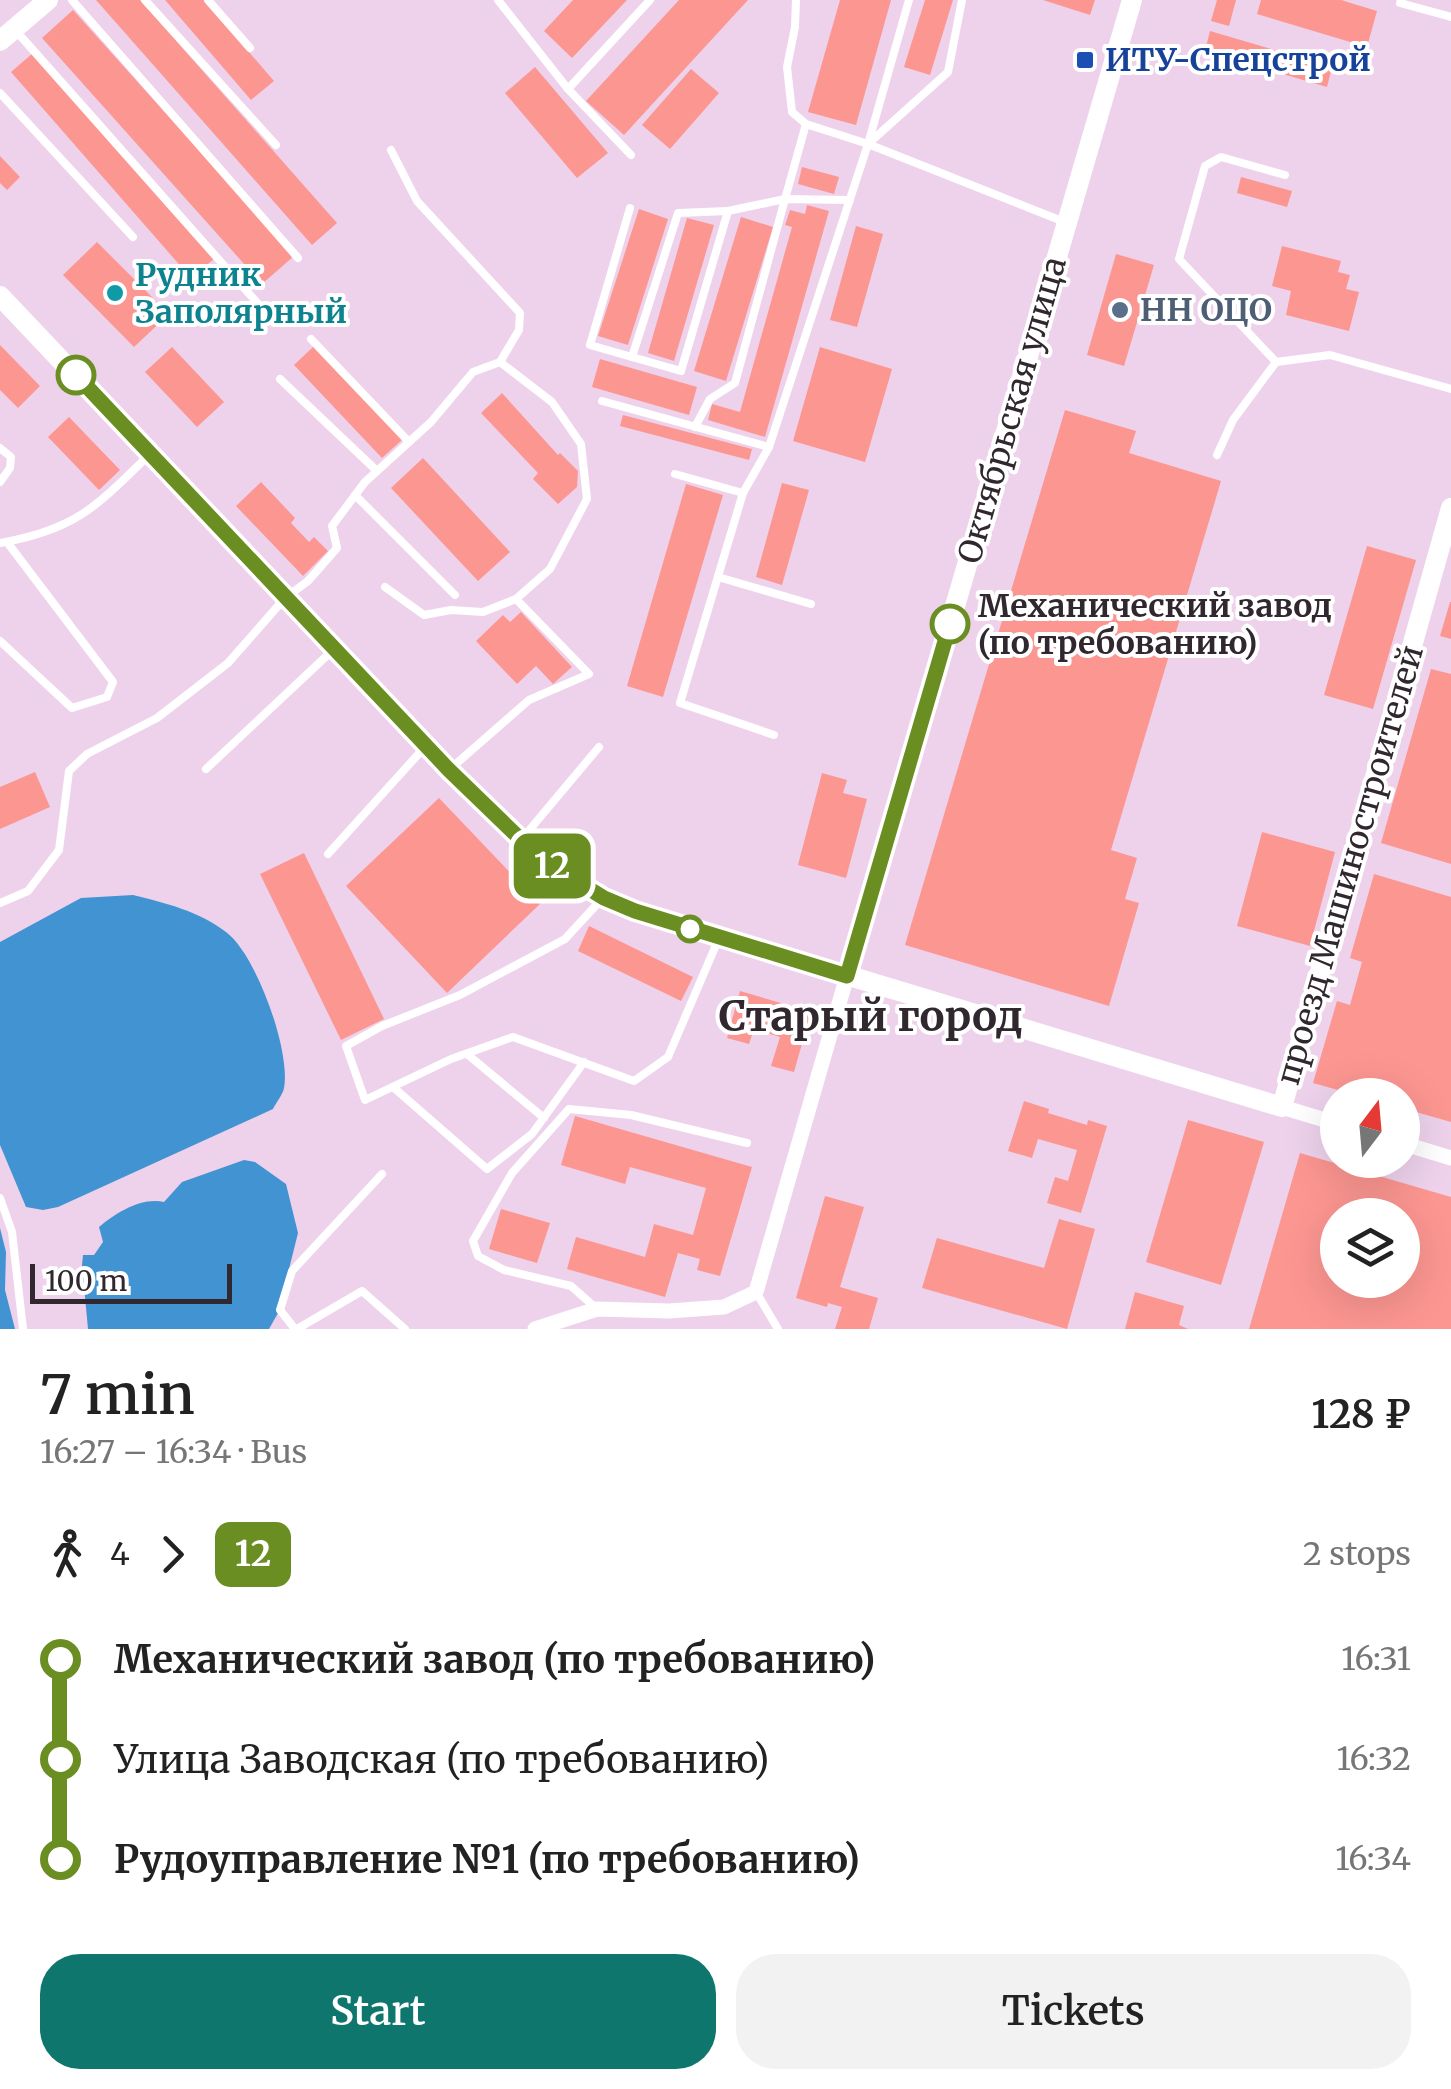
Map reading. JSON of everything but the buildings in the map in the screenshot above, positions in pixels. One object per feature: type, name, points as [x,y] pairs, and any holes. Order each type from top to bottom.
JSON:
[{"type":"street","points":[[7,35],[48,0]]},
{"type":"street","name":"Октябрьская улица","points":[[756,1292],[1132,0]]},
{"type":"street","points":[[0,296],[449,770],[542,860],[604,898],[718,938],[1320,1119]]},
{"type":"street","name":"проезд Машиностроителей","points":[[1282,1107],[1451,508]]},
{"type":"street","points":[[1420,1149],[1451,1158]]},
{"type":"street","points":[[535,1329],[597,1309],[669,1311],[724,1307],[756,1292]]},
{"type":"lane","points":[[72,0],[298,258]]},
{"type":"lane","points":[[145,0],[276,145]]},
{"type":"lane","points":[[208,0],[250,48]]},
{"type":"lane","points":[[498,0],[568,89],[631,155]]},
{"type":"lane","points":[[568,89],[650,0]]},
{"type":"lane","points":[[796,0],[787,67],[792,112],[806,124],[868,144],[1067,223]]},
{"type":"lane","points":[[774,735],[680,703],[743,493],[769,447],[850,200],[909,0]]},
{"type":"lane","points":[[868,144],[948,72],[962,0]]},
{"type":"lane","points":[[1400,4],[1451,17]]},
{"type":"lane","points":[[7,35],[267,314]]},
{"type":"lane","points":[[0,93],[133,237]]},
{"type":"lane","points":[[696,427],[710,399],[734,383],[806,124]]},
{"type":"lane","points":[[0,904],[28,892],[59,850],[69,771],[87,754],[156,718],[228,663],[285,598],[308,581],[337,548],[332,526],[354,495],[473,372],[500,362],[519,330],[520,313],[416,202],[391,150]]},
{"type":"lane","points":[[1276,362],[1179,259],[1206,166],[1221,157],[1286,175]]},
{"type":"lane","points":[[632,357],[678,213],[728,212],[785,199],[850,200]]},
{"type":"lane","points":[[630,208],[590,345],[681,371],[728,212]]},
{"type":"lane","points":[[311,339],[408,442]]},
{"type":"lane","points":[[1217,456],[1233,420],[1276,362],[1330,355],[1451,389]]},
{"type":"lane","points":[[385,586],[424,616],[450,610],[483,612],[516,600],[550,569],[587,500],[581,444],[552,402],[500,362]]},
{"type":"lane","points":[[280,379],[376,471]]},
{"type":"lane","points":[[602,401],[769,447]]},
{"type":"lane","points":[[0,448],[11,457],[10,468],[0,482]]},
{"type":"lane","points":[[0,641],[72,708],[107,697],[113,682],[4,543],[38,537],[92,511],[150,454]]},
{"type":"lane","points":[[676,474],[743,493]]},
{"type":"lane","points":[[354,495],[455,595]]},
{"type":"lane","points":[[718,577],[812,604]]},
{"type":"lane","points":[[449,770],[529,700],[589,674],[516,600]]},
{"type":"lane","points":[[206,769],[334,649]]},
{"type":"lane","points":[[328,854],[426,746]]},
{"type":"lane","points":[[522,840],[599,747]]},
{"type":"lane","points":[[604,898],[564,939],[460,995],[382,1026],[346,1046],[365,1100],[466,1053],[513,1036],[634,1080],[668,1057],[718,938]]},
{"type":"lane","points":[[466,1053],[544,1118]]},
{"type":"lane","points":[[393,1087],[487,1170],[532,1134],[584,1062]]},
{"type":"lane","points":[[597,1309],[571,1286],[504,1270],[478,1256],[472,1241],[512,1173],[570,1109],[631,1115],[747,1143]]},
{"type":"lane","points":[[382,1174],[292,1272],[280,1310],[296,1329],[362,1292],[405,1329]]},
{"type":"lane","points":[[0,1198],[12,1232],[22,1329]]},
{"type":"lane","points":[[756,1292],[778,1329]]},
{"type":"shaded area","points":[[0,0],[1451,0],[1451,1329],[0,1329]]},
{"type":"water","points":[[133,895],[205,918],[237,944],[259,981],[277,1028],[285,1072],[283,1090],[273,1109],[58,1207],[26,1207],[0,1145],[0,942],[81,898]]},
{"type":"water","points":[[244,1160],[255,1162],[286,1184],[298,1233],[278,1313],[269,1329],[88,1329],[83,1255],[94,1255],[103,1242],[99,1227],[138,1204],[164,1202],[182,1182]]},
{"type":"water","points":[[0,1228],[6,1252],[5,1290],[15,1329],[0,1329]]},
{"type":"bus line","name":"12","points":[[76,375],[449,770],[542,860],[604,898],[635,911],[847,976],[950,624]]},
{"type":"place","name":"ИТУ-Спецстрой","points":[[1085,60]]},
{"type":"place","name":"Рудник Заполярный","points":[[115,293]]},
{"type":"place","name":"НН ОЦО","points":[[1120,310]]},
{"type":"place","name":"Механический завод (по требованию)","points":[[950,624]]},
{"type":"district","name":"Старый город","points":[[871,1016]]}]
